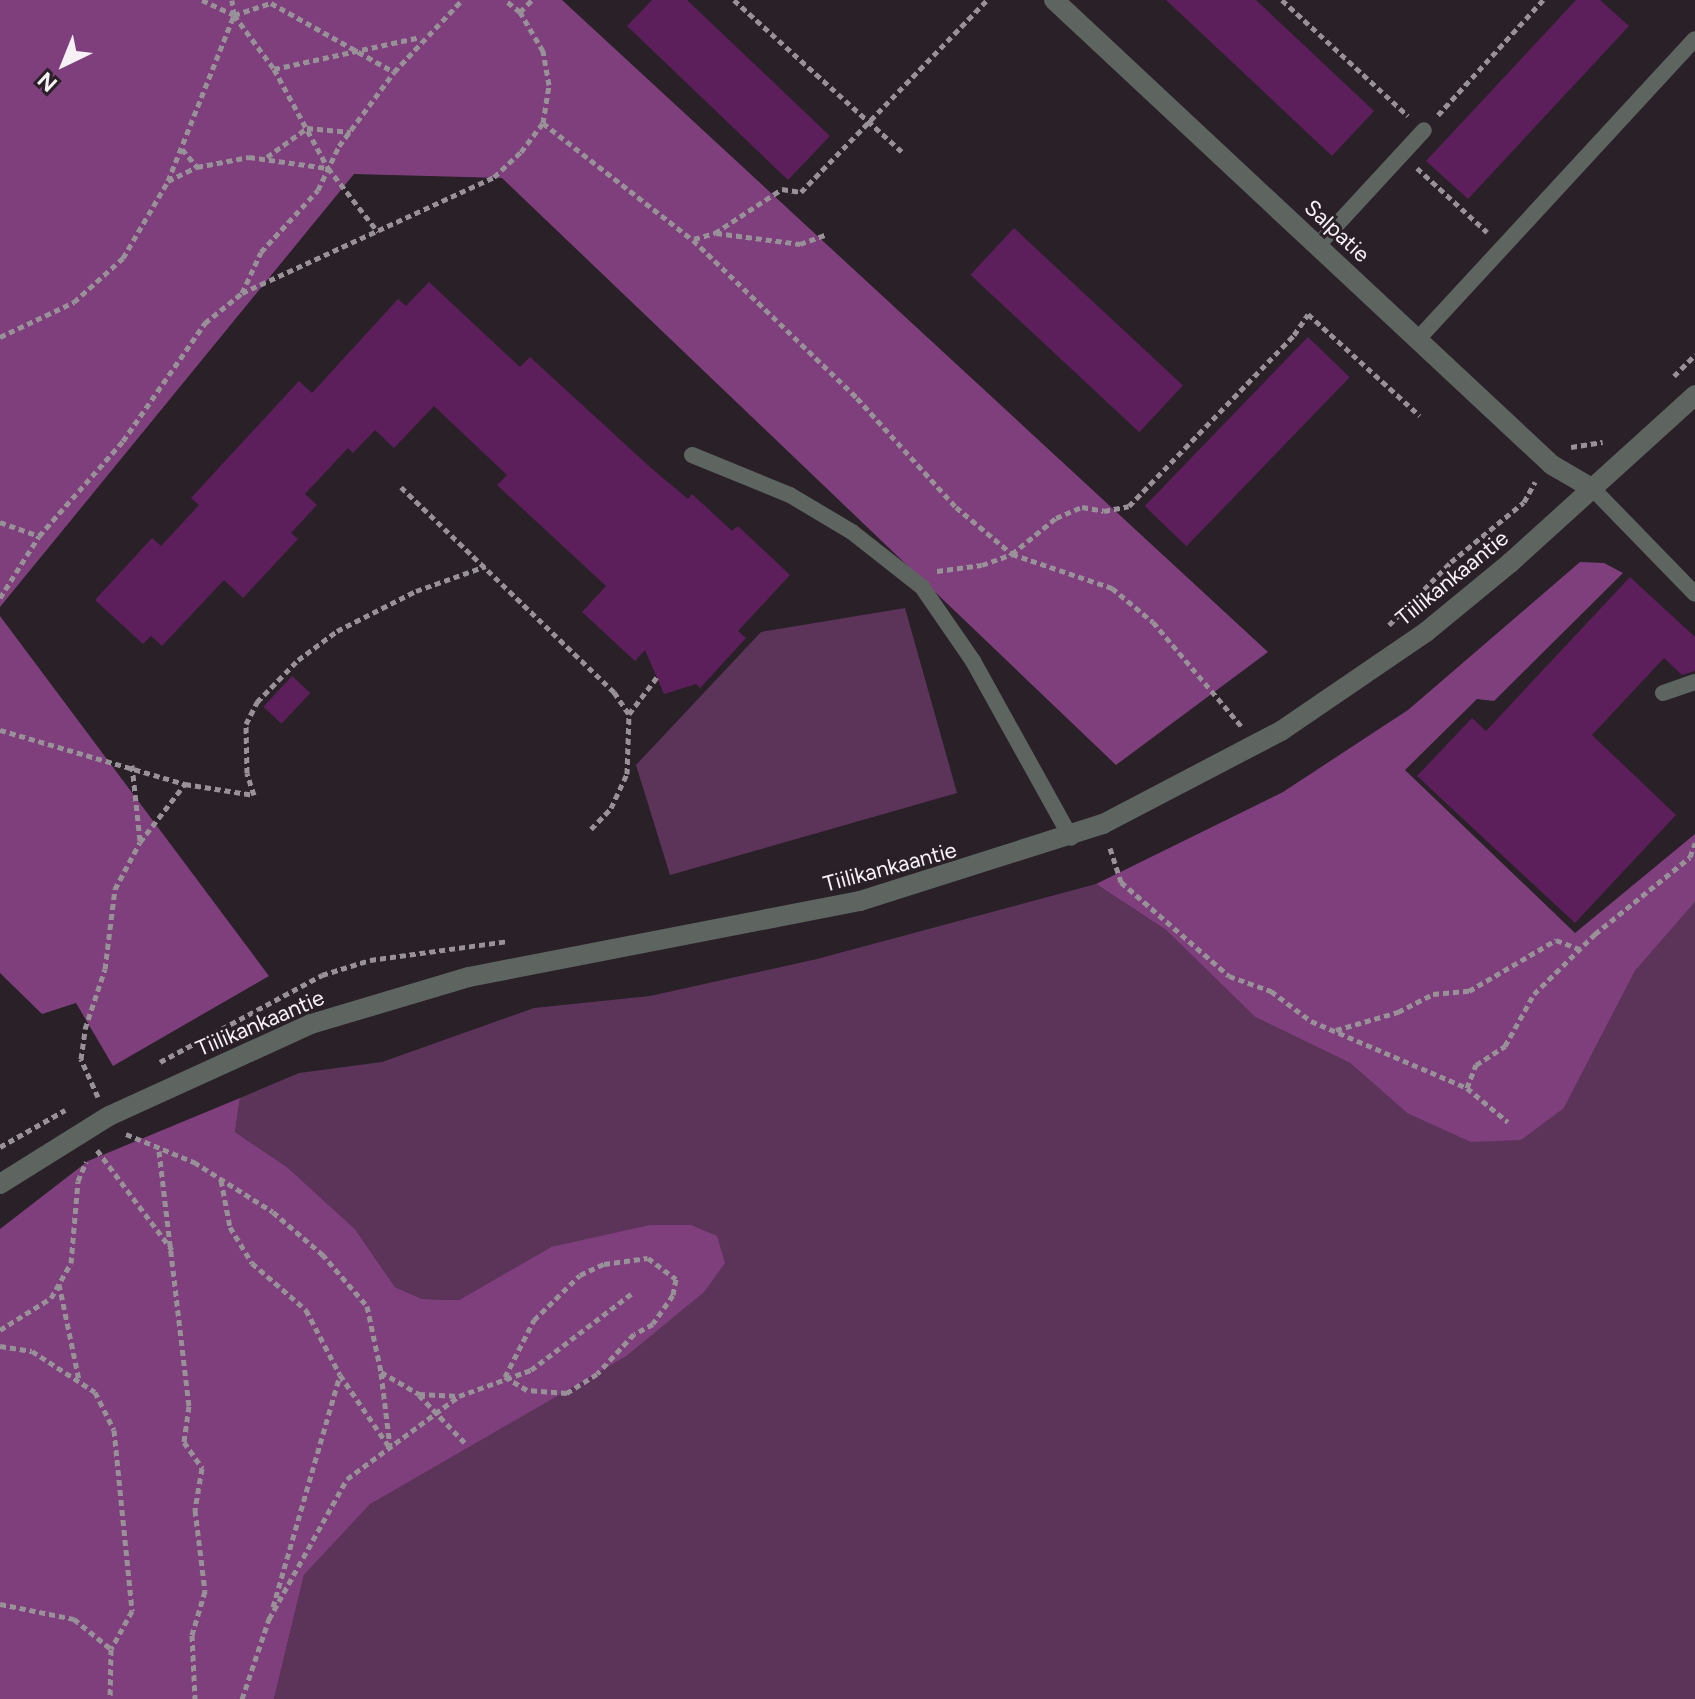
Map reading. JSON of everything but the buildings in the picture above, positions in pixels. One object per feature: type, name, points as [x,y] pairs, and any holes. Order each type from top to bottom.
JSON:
[{"type":"street","name":"Salpatie","points":[[1054,0],[1552,465],[1593,489]]},
{"type":"street","name":"Tiilikankaantie","points":[[0,1184],[95,1124],[311,1024],[469,977],[860,901],[1071,838],[1103,824],[1195,780],[1355,683],[1438,622],[1593,489],[1695,395]]},
{"type":"lane","points":[[1418,339],[1695,39]]},
{"type":"lane","points":[[1318,245],[1424,130]]},
{"type":"lane","points":[[692,455],[790,495],[904,571],[922,587],[973,661],[1071,838]]},
{"type":"lane","points":[[1593,489],[1695,594]]},
{"type":"lane","points":[[1663,693],[1695,682]]},
{"type":"path","points":[[202,0],[234,15],[274,69],[328,168],[378,232]]},
{"type":"path","points":[[0,337],[74,302],[108,275],[168,181],[234,15],[232,0]]},
{"type":"path","points":[[242,293],[261,252],[318,190],[328,168],[394,72],[424,36],[462,0]]},
{"type":"path","points":[[0,598],[39,536],[123,441],[205,323],[242,293],[494,177],[543,123],[549,85],[543,51],[520,12],[505,0]]},
{"type":"path","points":[[520,12],[532,0]]},
{"type":"path","points":[[734,0],[902,152]]},
{"type":"path","points":[[693,240],[715,233],[782,189],[801,192],[871,125],[987,0]]},
{"type":"path","points":[[1282,0],[1424,130],[1543,0]]},
{"type":"path","points":[[234,15],[271,3],[394,72]]},
{"type":"path","points":[[274,69],[306,58],[363,53],[424,36]]},
{"type":"path","points":[[543,123],[693,240],[857,398],[956,507],[1012,554],[1112,588],[1153,622],[1242,728]]},
{"type":"path","points":[[266,158],[307,128],[352,132]]},
{"type":"path","points":[[182,149],[197,167]]},
{"type":"path","points":[[1402,154],[1503,247]]},
{"type":"path","points":[[168,181],[197,167],[266,158],[328,168]]},
{"type":"path","points":[[715,233],[800,244],[827,234]]},
{"type":"path","points":[[904,571],[982,565],[1012,554],[1056,518],[1082,507],[1104,511],[1129,506],[1294,335],[1308,314],[1420,416]]},
{"type":"path","points":[[1664,386],[1695,355]]},
{"type":"path","points":[[1382,633],[1451,562],[1524,502],[1531,486],[1573,445],[1612,438]]},
{"type":"path","points":[[401,487],[614,692],[629,714]]},
{"type":"path","points":[[0,522],[39,536]]},
{"type":"path","points":[[0,730],[132,765],[185,784],[254,795],[247,773],[246,724],[257,702],[298,660],[337,631],[416,591],[486,566]]},
{"type":"path","points":[[591,829],[611,808],[627,774],[629,714],[657,677]]},
{"type":"path","points":[[1229,734],[1255,719]]},
{"type":"path","points":[[132,765],[140,842]]},
{"type":"path","points":[[173,1250],[98,1152],[95,1093],[81,1059],[85,1029],[105,969],[115,889],[140,842],[185,784]]},
{"type":"path","points":[[1103,824],[1121,882],[1179,938],[1229,976],[1271,991],[1311,1021],[1467,1088],[1508,1122]]},
{"type":"path","points":[[1467,1088],[1476,1065],[1505,1046],[1534,994],[1580,949],[1690,857],[1695,843]]},
{"type":"path","points":[[148,1067],[322,975],[370,960],[519,939]]},
{"type":"path","points":[[1335,1030],[1398,1012],[1433,994],[1469,991],[1556,940],[1580,949]]},
{"type":"path","points":[[82,1101],[109,1086]]},
{"type":"path","points":[[0,1147],[68,1108]]},
{"type":"path","points":[[95,1124],[194,1162],[273,1212],[322,1254],[367,1306],[381,1372],[390,1448]]},
{"type":"path","points":[[0,1330],[51,1298],[71,1263],[78,1181],[89,1153],[95,1124]]},
{"type":"path","points":[[159,1151],[189,1406],[184,1442],[202,1468],[195,1510],[205,1591],[192,1635],[195,1699]]},
{"type":"path","points":[[221,1179],[230,1227],[252,1263],[306,1310],[340,1375],[390,1448]]},
{"type":"path","points":[[648,1258],[676,1279],[673,1295],[653,1324],[634,1334],[597,1374],[567,1393],[527,1390],[505,1377],[534,1320],[580,1275],[604,1264],[648,1258]]},
{"type":"path","points":[[59,1284],[79,1381]]},
{"type":"path","points":[[269,1619],[347,1479],[441,1413],[459,1396],[531,1370],[631,1294]]},
{"type":"path","points":[[0,1346],[32,1351],[95,1392],[114,1430],[132,1611],[111,1649],[110,1699]]},
{"type":"path","points":[[381,1372],[419,1394],[441,1413],[467,1445]]},
{"type":"path","points":[[242,1699],[269,1619],[340,1375]]},
{"type":"path","points":[[419,1394],[459,1396]]},
{"type":"path","points":[[0,1604],[74,1619],[111,1649]]},
{"type":"shaded area","points":[[0,0],[562,0],[1268,652],[1116,765],[502,178],[354,174],[0,607]]},
{"type":"shaded area","points":[[1580,562],[1604,563],[1623,573],[1494,701],[1477,699],[1405,770],[1575,933],[1695,834],[1695,902],[1635,971],[1564,1108],[1521,1140],[1471,1142],[1407,1113],[1350,1063],[1255,1017],[1166,930],[1096,884],[1283,792],[1408,710]]},
{"type":"shaded area","points":[[905,608],[957,793],[670,875],[636,765],[761,632]]},
{"type":"shaded area","points":[[0,616],[269,976],[113,1066],[76,1003],[42,1014],[0,973]]},
{"type":"shaded area","points":[[1096,884],[1166,930],[1255,1017],[1350,1063],[1407,1113],[1564,1108],[1635,971],[1695,902],[1695,1699],[274,1699],[304,1575],[370,1503],[625,1357],[551,1247],[459,1300],[422,1299],[395,1287],[355,1229],[287,1167],[235,1132],[240,1098],[299,1073],[382,1062],[534,1008],[650,996],[817,959]]},
{"type":"shaded area","points":[[240,1098],[235,1132],[287,1167],[355,1229],[395,1287],[422,1299],[459,1300],[551,1247],[650,1225],[691,1225],[717,1236],[725,1263],[704,1292],[625,1357],[370,1504],[304,1575],[274,1699],[0,1699],[0,1229],[88,1161]]}]
